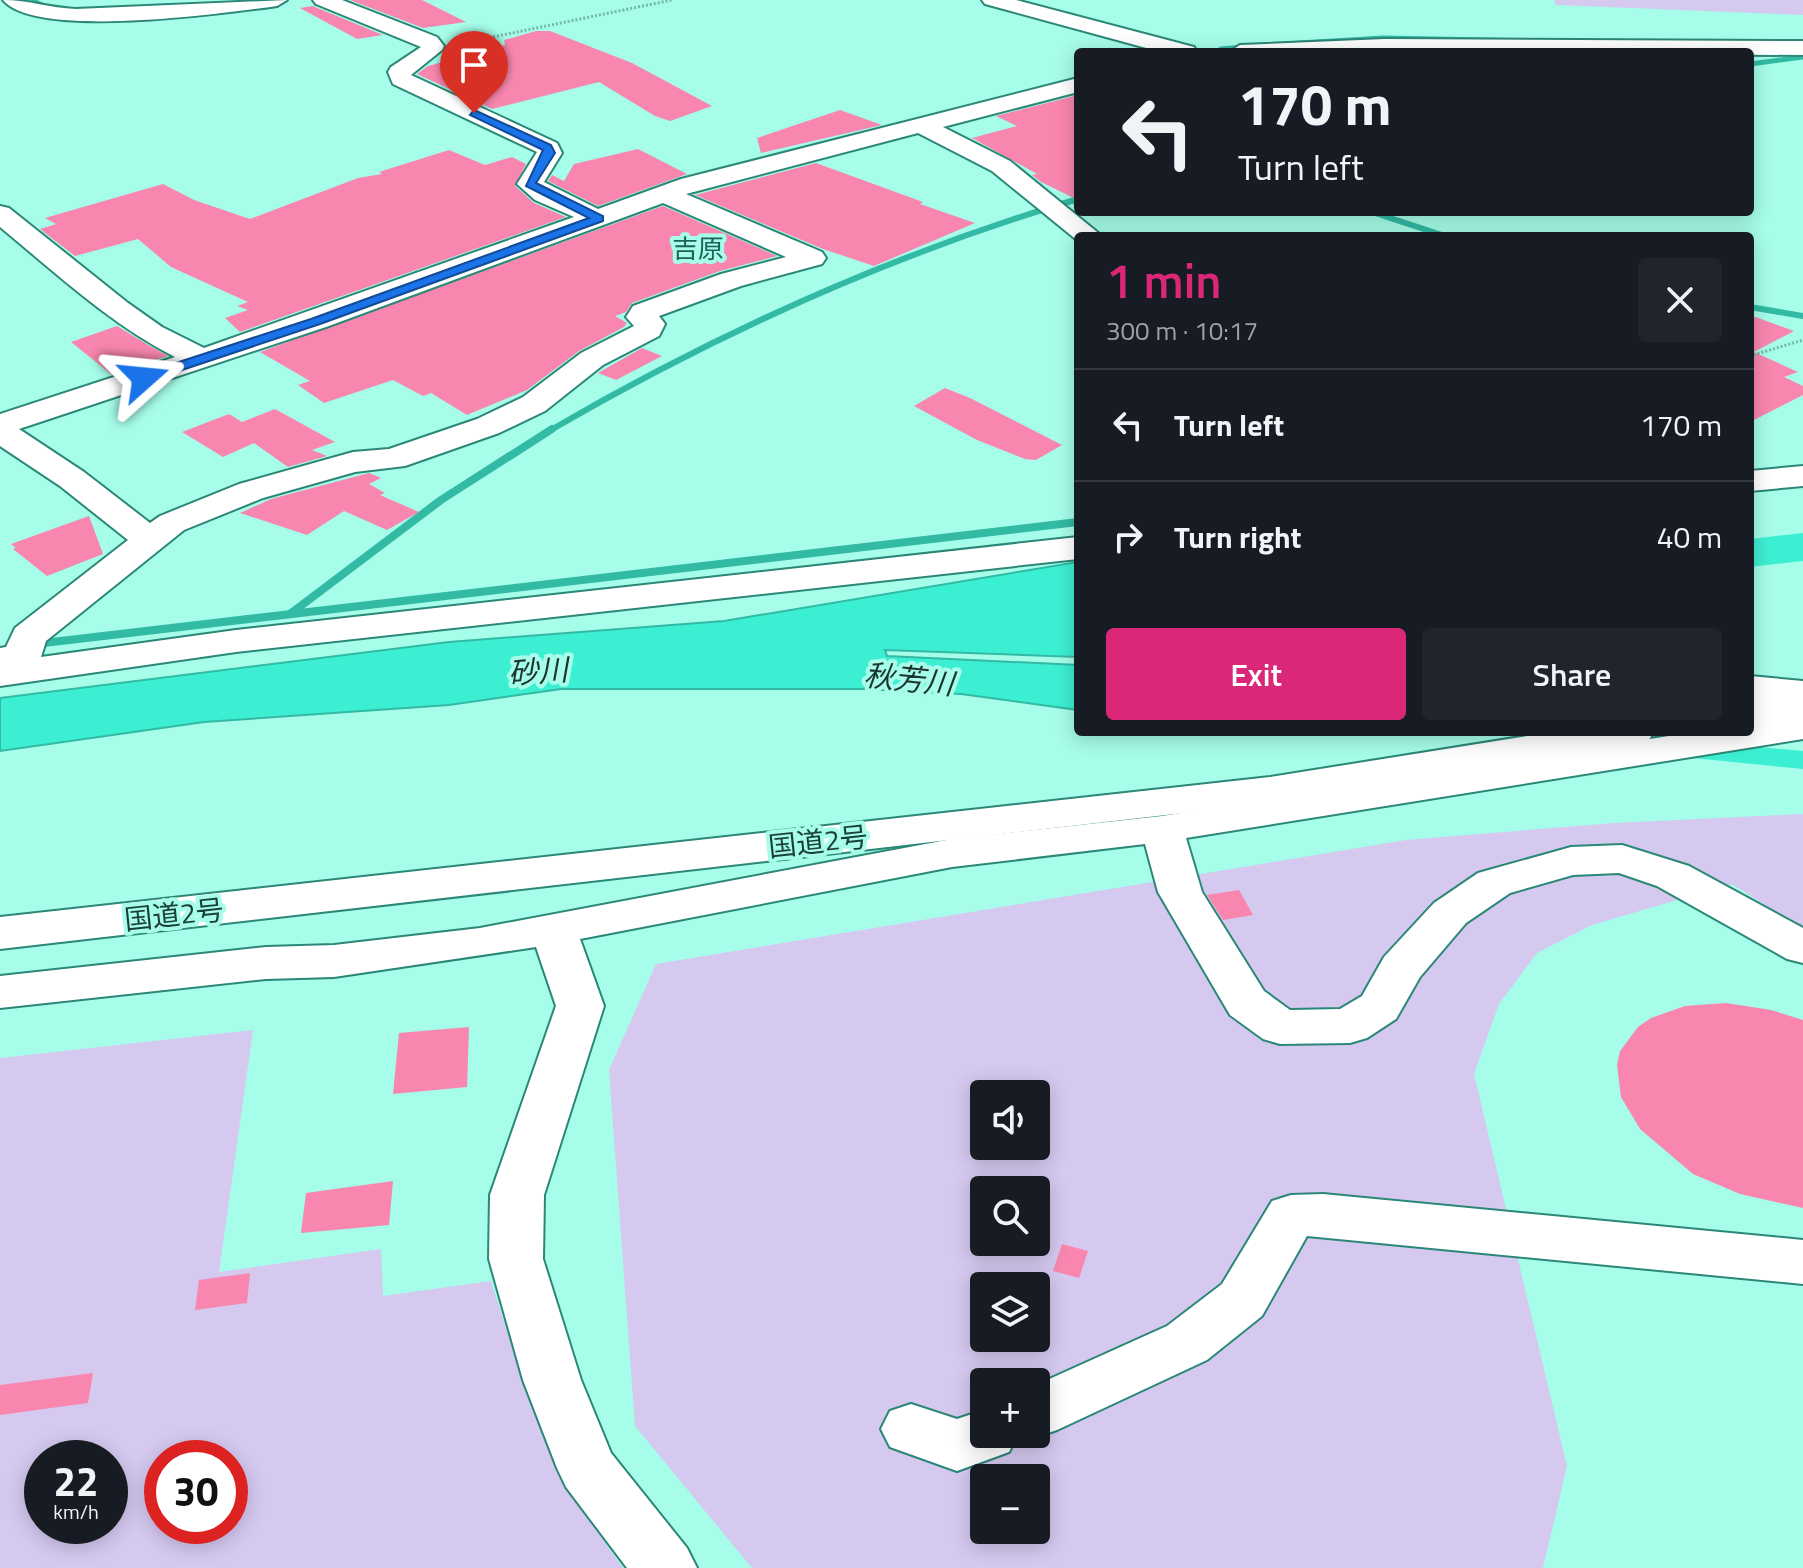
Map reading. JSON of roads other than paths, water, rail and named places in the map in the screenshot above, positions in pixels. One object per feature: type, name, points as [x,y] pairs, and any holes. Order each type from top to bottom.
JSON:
[{"type":"highway","points":[[1754,712],[1803,705]]},
{"type":"highway","name":"国道2号","points":[[0,933],[1278,800],[1612,736]]},
{"type":"street","points":[[13,0],[42,12],[76,15],[199,11],[277,0]]},
{"type":"street","points":[[323,0],[429,42],[433,46],[431,50],[398,75],[548,148],[550,153],[530,184],[544,194],[599,219]]},
{"type":"street","points":[[992,0],[1171,48]]},
{"type":"street","points":[[1020,9],[1058,0]]},
{"type":"street","points":[[1316,48],[1803,48]]},
{"type":"street","points":[[0,425],[202,359],[727,173],[1074,86]]},
{"type":"street","points":[[923,126],[1001,166],[1083,232]]},
{"type":"street","points":[[13,655],[172,523],[251,491],[353,462],[393,459],[501,420],[534,404],[605,351],[649,330],[650,324],[641,317],[643,312],[731,280],[812,258],[664,194]]},
{"type":"street","points":[[0,214],[140,325],[202,359]]},
{"type":"street","points":[[0,431],[72,479],[149,539]]},
{"type":"street","points":[[1754,481],[1803,476]]},
{"type":"street","points":[[13,655],[236,641],[1074,548]]},
{"type":"street","points":[[1754,688],[1803,693]]},
{"type":"street","points":[[1754,734],[1803,727]]},
{"type":"street","points":[[0,992],[266,963],[334,961],[554,931],[952,853],[1162,829],[1278,800],[1738,736]]},
{"type":"street","points":[[1162,829],[1180,892],[1247,1003],[1280,1027],[1350,1026],[1379,1007],[1401,968],[1450,913],[1494,883],[1571,861],[1622,859],[1673,876],[1803,948]]},
{"type":"street","points":[[554,931],[580,1006],[517,1195],[516,1259],[552,1380],[587,1468],[665,1568]]},
{"type":"street","points":[[1050,1406],[1187,1343],[1242,1300],[1291,1216],[1323,1215],[1803,1262]]},
{"type":"street","points":[[911,1429],[957,1445],[970,1440]]},
{"type":"water","name":"秋芳川","points":[[1074,563],[1074,657],[885,650],[887,656],[1074,665],[1074,709],[961,694],[862,689],[561,689],[449,705],[204,722],[0,751],[0,698],[449,642],[724,621]]},
{"type":"waterway","points":[[31,0],[51,9]]},
{"type":"waterway","points":[[234,3],[254,0]]},
{"type":"waterway","points":[[1283,44],[1383,38],[1536,41]]},
{"type":"waterway","points":[[1232,48],[1244,47]]},
{"type":"waterway","points":[[1754,63],[1803,57]]},
{"type":"waterway","points":[[549,431],[676,362],[807,299],[941,245],[1074,200]]},
{"type":"waterway","points":[[1384,216],[1433,232]]},
{"type":"waterway","points":[[1754,308],[1803,316]]},
{"type":"waterway","points":[[290,614],[441,500],[552,429]]},
{"type":"waterway","points":[[35,644],[1074,522]]},
{"type":"waterway","name":"砂川","points":[[1754,553],[1803,547]]},
{"type":"waterway","points":[[1704,751],[1803,760]]},
{"type":"district","name":"吉原","points":[[698,248]]}]
